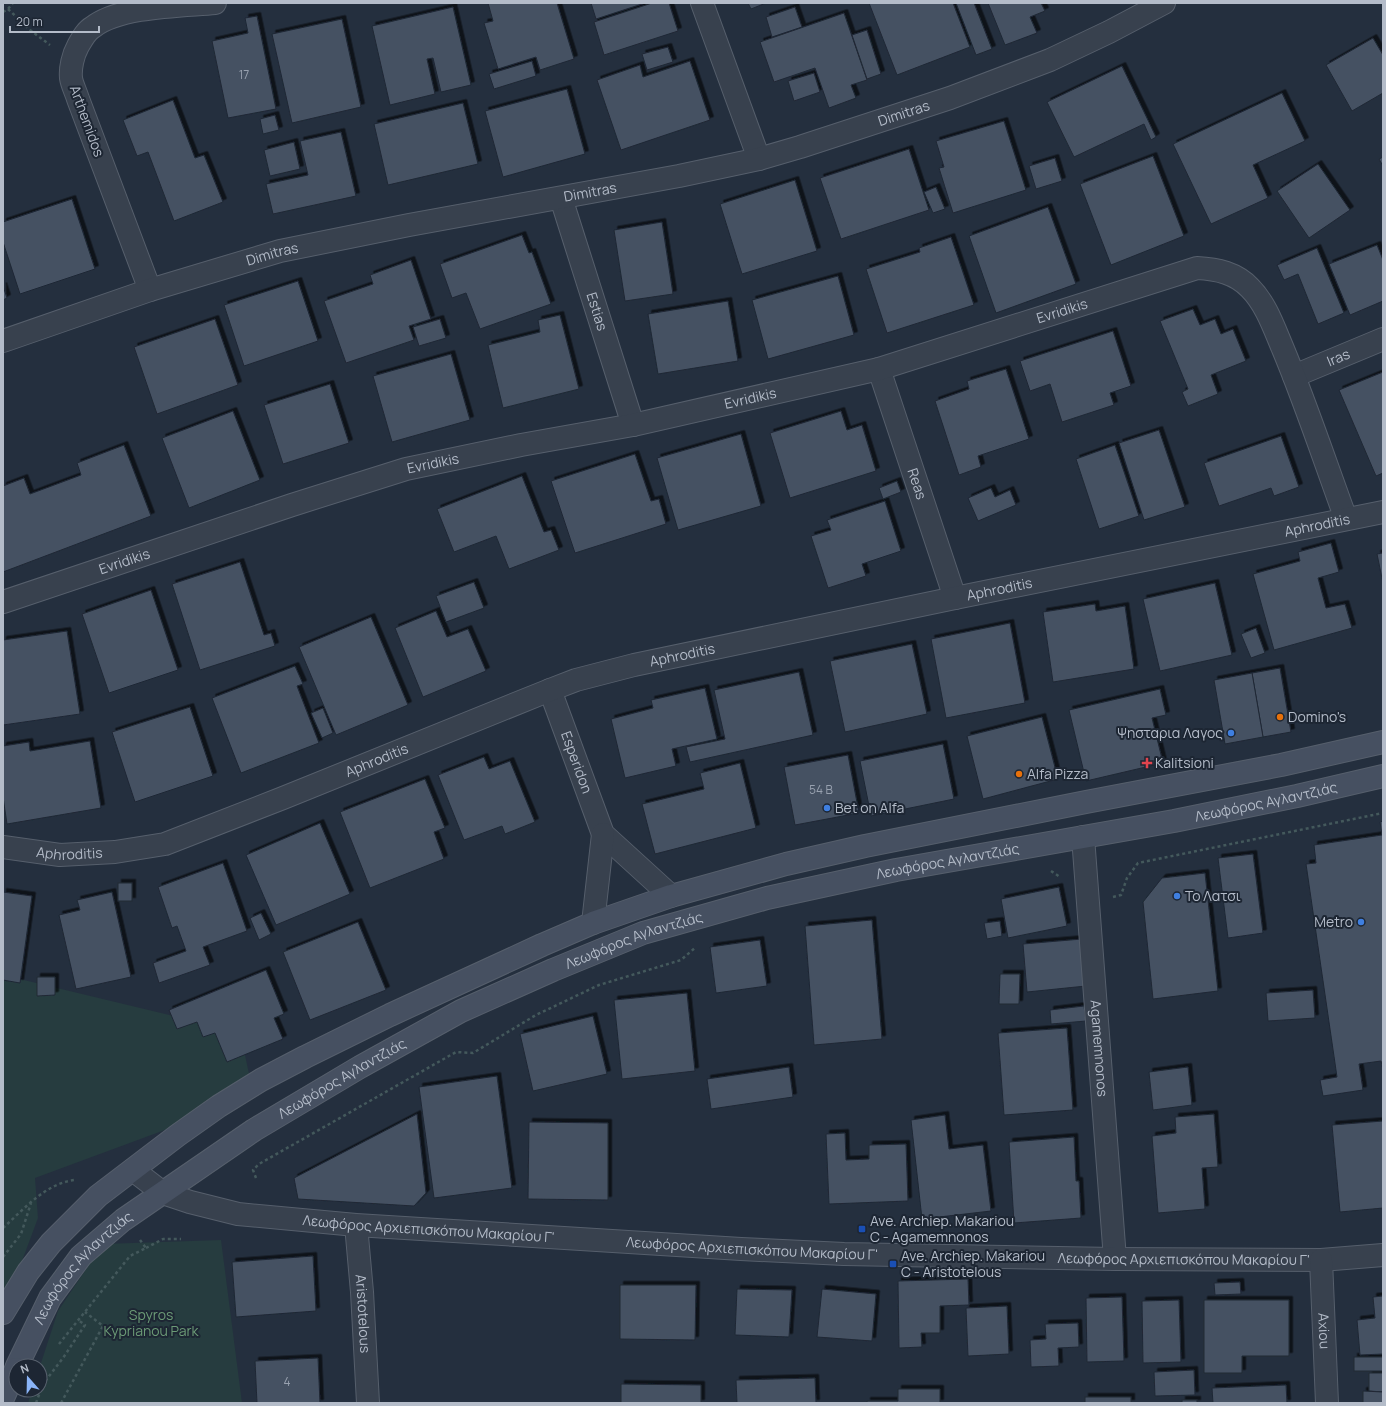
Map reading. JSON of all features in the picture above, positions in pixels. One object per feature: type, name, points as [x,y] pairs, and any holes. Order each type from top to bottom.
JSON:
[{"type":"main road","name":"Λεωφόρος Αγλαντζιάς","points":[[3,1313],[28,1272],[51,1244],[98,1196],[213,1110],[261,1080],[390,1015],[593,923],[671,896],[786,864],[864,846],[1086,802],[1281,766],[1383,742]]},
{"type":"main road","name":"Λεωφόρος Αγλαντζιάς","points":[[21,1358],[50,1298],[81,1256],[123,1220],[254,1130],[360,1067],[461,1011],[553,970],[643,933],[782,895],[896,870],[1228,810],[1383,776]]},
{"type":"main road","name":"Λεωφόρος Αγλαντζιάς","points":[[3,1398],[8,1387]]},
{"type":"street","name":"Arthemidos","points":[[150,290],[71,79],[72,64],[75,51],[83,37],[93,27],[111,18],[138,10],[215,3]]},
{"type":"street","points":[[702,3],[759,159]]},
{"type":"street","name":"Dimitras","points":[[3,341],[150,290],[280,251],[409,225],[679,176],[759,159],[800,148],[950,98],[1050,60],[1109,32],[1164,3]]},
{"type":"street","name":"Estias","points":[[561,198],[633,425]]},
{"type":"street","name":"Evridikis","points":[[3,602],[406,469],[521,445],[633,425],[879,369],[1197,268],[1212,269],[1224,272],[1239,279],[1249,286],[1259,298],[1274,328],[1294,376],[1346,519]]},
{"type":"street","name":"Iras","points":[[1294,376],[1383,339]]},
{"type":"street","name":"Reas","points":[[879,369],[955,598]]},
{"type":"street","name":"Aphroditis","points":[[3,848],[60,855],[115,852],[165,844],[576,680],[634,665],[955,598],[1383,512]]},
{"type":"street","name":"Esperidon","points":[[550,690],[604,834],[671,896]]},
{"type":"street","name":"Esperidon","points":[[593,923],[604,834]]},
{"type":"street","name":"Agamemnonos","points":[[1082,837],[1115,1259]]},
{"type":"street","name":"Λεωφόρος Αρχιεπισκόπου Μακαρίου Γ'","points":[[133,1170],[163,1193],[190,1202],[238,1214],[356,1226],[741,1250],[836,1254],[1115,1259],[1321,1260],[1383,1255]]},
{"type":"street","name":"Aristotelous","points":[[356,1226],[362,1292],[368,1403]]},
{"type":"street","name":"Axiou","points":[[1321,1260],[1327,1403]]},
{"type":"path","points":[[3,12],[13,3]]},
{"type":"path","points":[[8,9],[30,30],[52,46]]},
{"type":"path","points":[[1048,869],[1070,884],[1077,902],[1088,902],[1121,895],[1127,878],[1138,863],[1383,813]]},
{"type":"path","points":[[256,1178],[253,1170],[259,1164],[456,1052],[473,1053],[536,1015],[599,985],[681,960],[700,943]]},
{"type":"path","points":[[3,1228],[31,1202],[60,1183],[74,1180],[84,1182],[98,1196]]},
{"type":"path","points":[[3,1257],[21,1234],[31,1202]]},
{"type":"path","points":[[123,1220],[146,1248]]},
{"type":"path","points":[[60,1342],[130,1256],[163,1239],[181,1239]]},
{"type":"path","points":[[60,1403],[103,1326],[84,1312]]},
{"type":"path","points":[[36,1403],[43,1384],[63,1358],[85,1325],[78,1320]]},
{"type":"green space","points":[[3,975],[240,1032],[254,1097],[35,1178],[38,1218],[3,1312]]},
{"type":"green space","name":"Spyros Kyprianou Park","points":[[221,1240],[242,1403],[28,1403],[30,1398],[48,1398],[48,1358],[43,1358],[58,1311],[103,1244]]},
{"type":"building","points":[[488,3],[557,3],[574,59],[540,70],[536,57],[498,69],[484,23],[493,21]]},
{"type":"building","points":[[591,3],[645,3],[596,19]]},
{"type":"building","points":[[652,3],[669,3],[678,31],[604,55],[594,22]]},
{"type":"building","points":[[748,3],[766,3],[751,9]]},
{"type":"building","points":[[869,3],[953,3],[970,47],[897,75]]},
{"type":"building","points":[[956,3],[974,3],[992,49],[976,55]]},
{"type":"building","points":[[988,3],[1041,3],[1045,11],[1030,17],[1037,33],[1005,45]]},
{"type":"building","points":[[453,7],[471,85],[441,92],[433,58],[427,59],[435,94],[390,105],[372,26]]},
{"type":"building","points":[[795,7],[802,27],[772,37],[766,17]]},
{"type":"building","points":[[844,13],[867,80],[851,85],[856,98],[829,108],[815,68],[774,82],[760,42]]},
{"type":"building","points":[[257,16],[276,109],[228,118],[212,41],[248,33],[245,18]]},
{"type":"building","points":[[342,19],[361,107],[292,123],[272,34]]},
{"type":"building","points":[[867,30],[881,74],[867,79],[852,35]]},
{"type":"building","points":[[1373,38],[1383,55],[1383,93],[1352,111],[1326,65]]},
{"type":"building","points":[[668,47],[673,62],[647,70],[642,54]]},
{"type":"building","points":[[532,61],[536,76],[494,89],[489,74]]},
{"type":"building","points":[[690,61],[710,120],[621,150],[597,80],[640,65],[643,77]]},
{"type":"building","points":[[1122,66],[1156,137],[1151,140],[1144,124],[1074,157],[1047,102]]},
{"type":"building","points":[[814,73],[820,92],[794,101],[788,81]]},
{"type":"building","points":[[567,89],[585,154],[503,177],[485,111]]},
{"type":"building","points":[[1282,93],[1305,141],[1253,165],[1268,198],[1211,224],[1173,144]]},
{"type":"building","points":[[173,100],[195,158],[204,155],[223,202],[174,221],[148,152],[137,156],[123,120]]},
{"type":"building","points":[[463,103],[478,164],[388,185],[374,124]]},
{"type":"building","points":[[275,115],[279,130],[263,134],[260,119]]},
{"type":"building","points":[[1004,121],[1026,190],[953,213],[939,168],[944,167],[936,141]]},
{"type":"building","points":[[341,132],[356,196],[273,214],[266,184],[308,175],[300,141]]},
{"type":"building","points":[[294,142],[300,169],[270,176],[264,150]]},
{"type":"building","points":[[909,149],[929,210],[841,239],[820,178]]},
{"type":"building","points":[[1153,156],[1184,236],[1111,265],[1080,184]]},
{"type":"building","points":[[1383,157],[1383,166],[1379,159]]},
{"type":"building","points":[[1055,158],[1062,181],[1036,189],[1029,166]]},
{"type":"building","points":[[1318,164],[1350,210],[1309,238],[1277,191]]},
{"type":"building","points":[[795,180],[817,251],[742,274],[720,204]]},
{"type":"building","points":[[936,187],[945,209],[933,213],[924,192]]},
{"type":"building","points":[[72,199],[95,269],[20,294],[3,242],[3,222]]},
{"type":"building","points":[[1048,207],[1076,284],[996,313],[969,236]]},
{"type":"building","points":[[662,222],[673,294],[625,301],[614,230]]},
{"type":"building","points":[[522,235],[529,253],[532,252],[551,304],[480,329],[466,293],[452,298],[440,264]]},
{"type":"building","points":[[951,237],[974,305],[887,333],[866,269],[920,252],[919,248]]},
{"type":"building","points":[[1377,245],[1383,260],[1383,301],[1350,315],[1329,264]]},
{"type":"building","points":[[1317,248],[1344,313],[1318,324],[1298,274],[1284,280],[1277,265]]},
{"type":"building","points":[[411,260],[431,319],[409,326],[414,340],[346,363],[324,301],[373,284],[370,275]]},
{"type":"building","points":[[838,276],[854,335],[768,359],[752,300]]},
{"type":"building","points":[[298,281],[318,341],[244,366],[224,305]]},
{"type":"building","points":[[3,286],[7,298],[3,300]]},
{"type":"building","points":[[728,301],[738,361],[658,374],[648,314]]},
{"type":"building","points":[[1193,309],[1200,325],[1215,319],[1221,334],[1233,329],[1246,361],[1211,375],[1218,394],[1188,406],[1182,392],[1188,389],[1160,321]]},
{"type":"building","points":[[560,315],[579,389],[503,408],[488,345],[540,332],[538,320]]},
{"type":"building","points":[[215,319],[238,385],[157,414],[134,347]]},
{"type":"building","points":[[440,319],[446,338],[419,346],[413,327]]},
{"type":"building","points":[[1113,331],[1131,386],[1110,393],[1114,405],[1062,422],[1050,384],[1030,391],[1020,361]]},
{"type":"building","points":[[451,354],[470,420],[392,442],[373,376]]},
{"type":"building","points":[[1006,369],[1029,439],[978,456],[981,467],[959,475],[935,401],[969,389],[967,381]]},
{"type":"building","points":[[1383,372],[1383,473],[1376,476],[1339,390]]},
{"type":"building","points":[[330,384],[349,443],[283,464],[264,405]]},
{"type":"building","points":[[233,411],[260,480],[189,508],[162,438]]},
{"type":"building","points":[[841,411],[847,430],[862,425],[876,471],[790,498],[770,433]]},
{"type":"building","points":[[1159,430],[1185,507],[1144,520],[1119,443]]},
{"type":"building","points":[[741,434],[761,506],[678,530],[657,458]]},
{"type":"building","points":[[1281,436],[1299,487],[1274,496],[1271,488],[1219,506],[1204,463]]},
{"type":"building","points":[[124,445],[151,516],[3,572],[3,486],[24,478],[30,494],[81,475],[77,463]]},
{"type":"building","points":[[1115,445],[1139,516],[1099,529],[1076,459]]},
{"type":"building","points":[[635,454],[651,501],[659,499],[666,524],[575,553],[551,481]]},
{"type":"building","points":[[522,476],[544,532],[551,530],[559,550],[509,569],[496,536],[454,552],[437,509]]},
{"type":"building","points":[[897,481],[901,492],[883,499],[879,488]]},
{"type":"building","points":[[991,488],[995,497],[1010,490],[1016,505],[978,521],[968,498]]},
{"type":"building","points":[[885,501],[901,551],[862,564],[866,576],[828,588],[811,536],[831,530],[827,520]]},
{"type":"building","points":[[1331,543],[1339,572],[1318,578],[1326,608],[1345,604],[1352,628],[1274,650],[1253,574],[1300,561],[1298,552]]},
{"type":"building","points":[[1383,553],[1383,583],[1377,554]]},
{"type":"building","points":[[240,562],[264,635],[271,633],[275,646],[200,670],[172,584]]},
{"type":"building","points":[[474,582],[484,608],[446,622],[436,596]]},
{"type":"building","points":[[1215,583],[1232,655],[1160,671],[1143,599]]},
{"type":"building","points":[[151,590],[178,670],[109,693],[82,614]]},
{"type":"building","points":[[1095,604],[1096,611],[1125,606],[1134,669],[1053,682],[1043,612]]},
{"type":"building","points":[[436,611],[447,637],[468,629],[486,671],[423,697],[395,628]]},
{"type":"building","points":[[371,617],[408,705],[336,735],[299,647]]},
{"type":"building","points":[[1010,623],[1025,703],[946,718],[931,639]]},
{"type":"building","points":[[1256,628],[1265,653],[1251,658],[1241,634]]},
{"type":"building","points":[[67,631],[80,714],[3,725],[3,640]]},
{"type":"building","points":[[912,644],[927,714],[845,732],[830,661]]},
{"type":"building","points":[[295,666],[303,684],[297,686],[319,743],[241,773],[212,698]]},
{"type":"building","points":[[1280,668],[1291,732],[1263,737],[1252,673]]},
{"type":"building","points":[[799,672],[813,735],[690,762],[686,747],[725,739],[714,690]]},
{"type":"building","points":[[1252,673],[1263,737],[1225,744],[1214,680]]},
{"type":"building","points":[[705,688],[717,739],[672,749],[676,766],[625,778],[611,719],[653,708],[651,700]]},
{"type":"building","points":[[1160,689],[1166,715],[1152,718],[1163,763],[1086,781],[1069,710]]},
{"type":"building","points":[[190,707],[213,776],[135,802],[112,732]]},
{"type":"building","points":[[323,708],[333,733],[322,738],[311,713]]},
{"type":"building","points":[[1042,717],[1058,779],[983,799],[967,736]]},
{"type":"building","points":[[90,741],[101,808],[7,824],[3,797],[3,746],[29,742],[30,751]]},
{"type":"building","points":[[943,744],[954,799],[871,816],[860,761]]},
{"type":"building","points":[[848,755],[859,813],[795,825],[784,767]]},
{"type":"building","points":[[484,757],[489,769],[510,761],[535,822],[505,834],[502,826],[464,840],[438,775]]},
{"type":"building","points":[[740,763],[756,828],[655,854],[642,804],[704,789],[700,773]]},
{"type":"building","points":[[425,779],[445,828],[434,832],[444,859],[370,888],[340,812]]},
{"type":"building","points":[[1383,821],[1383,1069],[1381,1061],[1359,1064],[1363,1090],[1323,1096],[1320,1080],[1337,1077],[1306,864],[1316,863],[1314,845],[1382,835],[1380,822]]},
{"type":"building","points":[[320,823],[350,894],[276,925],[246,855]]},
{"type":"building","points":[[1253,854],[1263,933],[1228,938],[1218,858]]},
{"type":"building","points":[[223,863],[247,931],[203,947],[210,965],[159,983],[153,963],[186,951],[177,926],[172,928],[158,887]]},
{"type":"building","points":[[1205,873],[1218,991],[1153,999],[1143,902],[1162,878]]},
{"type":"building","points":[[118,883],[132,883],[132,901],[118,901]]},
{"type":"building","points":[[1059,887],[1067,926],[1008,938],[1001,899]]},
{"type":"building","points":[[3,892],[32,896],[20,983],[3,980]]},
{"type":"building","points":[[112,892],[131,977],[76,989],[59,915],[80,910],[77,900]]},
{"type":"building","points":[[261,913],[271,934],[259,940],[250,918]]},
{"type":"building","points":[[872,920],[882,1039],[814,1045],[805,926]]},
{"type":"building","points":[[1000,921],[1002,936],[987,939],[984,923]]},
{"type":"building","points":[[358,922],[386,990],[310,1020],[283,952]]},
{"type":"building","points":[[1082,939],[1086,986],[1027,992],[1023,944]]},
{"type":"building","points":[[760,940],[767,986],[716,993],[710,947]]},
{"type":"building","points":[[266,970],[284,1014],[274,1018],[283,1039],[227,1062],[215,1033],[203,1037],[197,1022],[177,1029],[169,1010]]},
{"type":"building","points":[[1000,974],[1020,974],[1019,1004],[999,1004]]},
{"type":"building","points":[[37,977],[55,977],[55,995],[37,996]]},
{"type":"building","points":[[1313,990],[1315,1018],[1268,1021],[1266,993]]},
{"type":"building","points":[[687,993],[695,1071],[622,1079],[614,1000]]},
{"type":"building","points":[[1084,1006],[1086,1021],[1051,1024],[1050,1010]]},
{"type":"building","points":[[593,1016],[607,1074],[533,1091],[520,1034]]},
{"type":"building","points":[[1067,1028],[1073,1110],[1004,1115],[998,1033]]},
{"type":"building","points":[[789,1067],[793,1097],[711,1109],[707,1079]]},
{"type":"building","points":[[1188,1067],[1192,1105],[1153,1110],[1149,1072]]},
{"type":"building","points":[[497,1076],[512,1188],[434,1198],[419,1087]]},
{"type":"building","points":[[417,1114],[426,1193],[414,1206],[298,1199],[294,1178]]},
{"type":"building","points":[[1214,1114],[1218,1167],[1202,1168],[1205,1209],[1158,1213],[1152,1136],[1176,1133],[1175,1117]]},
{"type":"building","points":[[945,1115],[949,1149],[983,1145],[991,1211],[922,1219],[911,1120]]},
{"type":"building","points":[[1383,1121],[1383,1208],[1340,1212],[1332,1125]]},
{"type":"building","points":[[529,1122],[608,1123],[608,1200],[528,1199]]},
{"type":"building","points":[[845,1133],[846,1160],[869,1159],[869,1145],[906,1144],[908,1201],[829,1204],[826,1134]]},
{"type":"building","points":[[1074,1137],[1076,1181],[1079,1181],[1081,1218],[1014,1223],[1009,1142]]},
{"type":"building","points":[[313,1256],[316,1311],[236,1317],[232,1262]]},
{"type":"building","points":[[968,1279],[969,1305],[940,1306],[940,1333],[921,1333],[922,1347],[899,1348],[898,1281]]},
{"type":"building","points":[[1240,1282],[1241,1294],[1215,1295],[1214,1283]]},
{"type":"building","points":[[620,1285],[696,1285],[695,1340],[620,1339]]},
{"type":"building","points":[[737,1289],[792,1290],[789,1337],[735,1335]]},
{"type":"building","points":[[822,1289],[876,1294],[872,1341],[817,1337]]},
{"type":"building","points":[[1383,1296],[1383,1354],[1360,1355],[1357,1320],[1375,1318],[1373,1297]]},
{"type":"building","points":[[1122,1297],[1124,1361],[1087,1362],[1086,1298]]},
{"type":"building","points":[[1179,1300],[1181,1362],[1143,1363],[1142,1301]]},
{"type":"building","points":[[1204,1300],[1289,1300],[1289,1356],[1242,1356],[1242,1373],[1204,1373]]},
{"type":"building","points":[[1007,1306],[1009,1354],[968,1356],[966,1308]]},
{"type":"building","points":[[1078,1323],[1079,1347],[1058,1348],[1059,1366],[1031,1367],[1030,1340],[1046,1339],[1045,1324]]},
{"type":"building","points":[[1354,1357],[1383,1357],[1383,1371],[1354,1371]]},
{"type":"building","points":[[318,1358],[320,1403],[257,1403],[255,1361]]},
{"type":"building","points":[[1194,1370],[1195,1395],[1155,1396],[1154,1372]]},
{"type":"building","points":[[1369,1373],[1383,1373],[1383,1392],[1369,1391]]},
{"type":"building","points":[[815,1378],[816,1403],[737,1403],[736,1380]]},
{"type":"building","points":[[621,1384],[701,1385],[701,1403],[621,1403]]},
{"type":"building","points":[[1286,1385],[1287,1403],[1213,1403],[1212,1388]]},
{"type":"building","points":[[898,1389],[940,1389],[940,1403],[867,1403],[867,1401],[898,1401]]},
{"type":"building","points":[[1363,1391],[1383,1392],[1383,1403],[1363,1403]]},
{"type":"building","points":[[1085,1397],[1131,1397],[1131,1403],[1085,1403]]},
{"type":"building","points":[[1182,1400],[1197,1400],[1197,1403],[1182,1403]]},
{"type":"place","name":"Domino's","points":[[1280,717]]},
{"type":"place","name":"Ψησταρια Λαγος","points":[[1231,733]]},
{"type":"place","name":"Kalitsioni","points":[[1147,763]]},
{"type":"place","name":"Alfa Pizza","points":[[1019,774]]},
{"type":"place","name":"Bet on Alfa","points":[[827,808]]},
{"type":"place","name":"Το Λατσι","points":[[1177,896]]},
{"type":"place","name":"Metro","points":[[1361,922]]},
{"type":"place","name":"Ave. Archiep. Makariou C - Agamemnonos","points":[[862,1229]]},
{"type":"place","name":"Ave. Archiep. Makariou C - Aristotelous","points":[[893,1264]]}]
